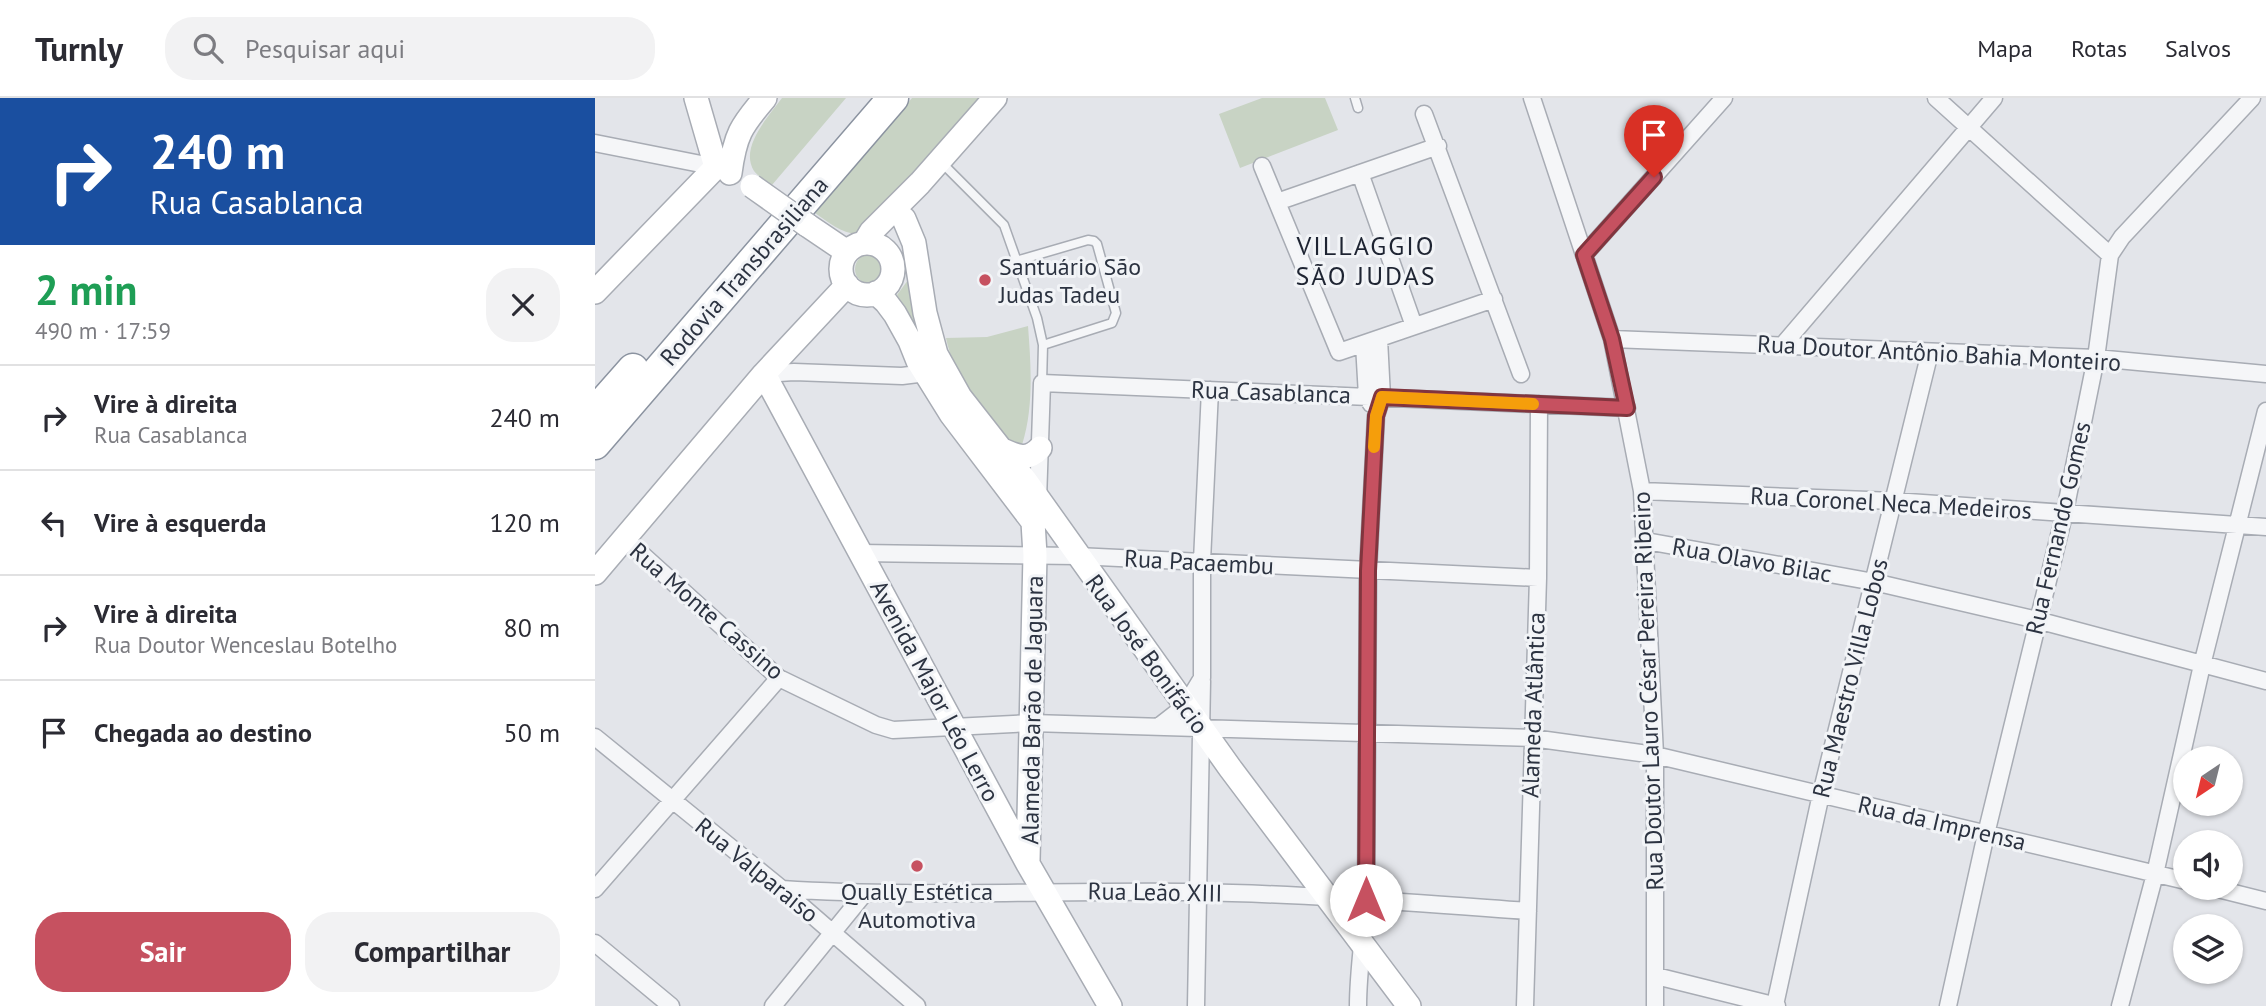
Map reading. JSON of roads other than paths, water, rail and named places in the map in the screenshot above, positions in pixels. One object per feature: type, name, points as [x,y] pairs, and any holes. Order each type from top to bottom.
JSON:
[{"type":"highway","name":"Rodovia Transbrasiliana","points":[[595,412],[866,98]]},
{"type":"highway","name":"Rodovia Transbrasiliana","points":[[595,444],[893,98]]},
{"type":"street","points":[[595,292],[723,170],[743,124],[765,98]]},
{"type":"street","points":[[920,183],[904,219],[890,282],[876,293],[859,294],[847,285],[841,268],[856,247],[920,183],[995,98]]},
{"type":"street","name":"Rua Doutor Lauro César Pereira Ribeiro","points":[[1532,98],[1612,339],[1642,491],[1655,755],[1655,1006]]},
{"type":"street","points":[[1584,255],[1724,98]]},
{"type":"street","points":[[1935,98],[2110,255]]},
{"type":"street","points":[[1782,346],[1994,98]]},
{"type":"street","name":"Rua Fernando Gomes","points":[[1948,1006],[1986,834],[2065,511],[2096,358],[2110,255],[2122,237],[2252,98]]},
{"type":"street","points":[[699,109],[722,129],[743,124]]},
{"type":"street","points":[[699,109],[723,170]]},
{"type":"street","points":[[1425,114],[1521,374]]},
{"type":"street","points":[[595,143],[723,170],[752,186],[807,225],[856,247],[881,246],[893,262],[908,270],[920,284]]},
{"type":"street","points":[[1277,202],[1438,146]]},
{"type":"street","points":[[1262,166],[1339,352],[1494,299]]},
{"type":"street","points":[[1360,173],[1414,327]]},
{"type":"street","name":"Rua José Bonifácio","points":[[904,219],[914,243],[930,362],[951,414],[1033,522],[1035,555]]},
{"type":"street","points":[[595,573],[764,374],[847,285]]},
{"type":"street","name":"Rua José Bonifácio","points":[[876,293],[895,314],[911,341],[960,397],[1000,449],[1185,706],[1409,1006]]},
{"type":"street","name":"Rua Doutor Antônio Bahia Monteiro","points":[[1612,339],[2096,358],[2266,374]]},
{"type":"street","points":[[1358,1006],[1359,962],[1364,945],[1366,900],[1368,571],[1376,416],[1372,341]]},
{"type":"street","name":"Rua Maestro Villa Lobos","points":[[1776,1006],[1821,794],[1930,352]]},
{"type":"street","points":[[764,374],[794,372],[902,376],[918,374],[930,362]]},
{"type":"street","name":"Avenida Major Léo Lerro","points":[[764,374],[1028,864],[1109,1006]]},
{"type":"street","points":[[1038,500],[1042,383]]},
{"type":"street","name":"Rua Casablanca","points":[[1042,383],[1627,408]]},
{"type":"street","points":[[1196,1006],[1196,892],[1202,729],[1202,561],[1210,390]]},
{"type":"street","name":"Alameda Atlântica","points":[[1525,1006],[1538,578],[1539,404]]},
{"type":"street","points":[[2120,1006],[2155,874],[2202,665],[2266,411]]},
{"type":"street","points":[[1000,449],[1026,457],[1033,455],[1040,447]]},
{"type":"street","name":"Rua Coronel Neca Medeiros","points":[[1642,491],[1894,501],[2266,527]]},
{"type":"street","name":"Rua Monte Cassino","points":[[624,538],[779,678],[876,725],[893,730],[1033,723],[1532,738]]},
{"type":"street","name":"Rua Olavo Bilac","points":[[1646,541],[1874,582],[2037,620],[2266,681]]},
{"type":"street","name":"Rua Pacaembu","points":[[860,553],[1077,556],[1538,578]]},
{"type":"street","name":"Alameda Barão de Jaguara","points":[[1028,864],[1035,555]]},
{"type":"street","points":[[595,889],[779,678]]},
{"type":"street","points":[[1157,727],[1185,706],[1202,678]]},
{"type":"street","name":"Rua Valparaiso","points":[[595,737],[782,889],[917,1006]]},
{"type":"street","name":"Rua da Imprensa","points":[[1532,738],[1655,755],[2173,878]]},
{"type":"street","name":"Rua Leão XIII","points":[[782,889],[865,894],[1196,892],[1327,896],[1528,911]]},
{"type":"street","points":[[773,1006],[865,894]]},
{"type":"street","points":[[2243,895],[2266,901]]},
{"type":"street","points":[[595,943],[671,1006]]},
{"type":"street","points":[[1655,976],[1776,1006]]},
{"type":"lane","points":[[1355,98],[1358,108]]},
{"type":"lane","points":[[940,160],[1004,225],[1037,318],[1043,345],[1042,383]]},
{"type":"lane","points":[[1016,261],[1088,240],[1097,244],[1116,313],[1115,320],[1043,345]]},
{"type":"place","name":"Santuário São Judas Tadeu","points":[[985,280]]},
{"type":"place","name":"Qually Estética Automotiva","points":[[917,866]]},
{"type":"district","name":"VILLAGGIO SÃO JUDAS","points":[[1366,260]]}]
